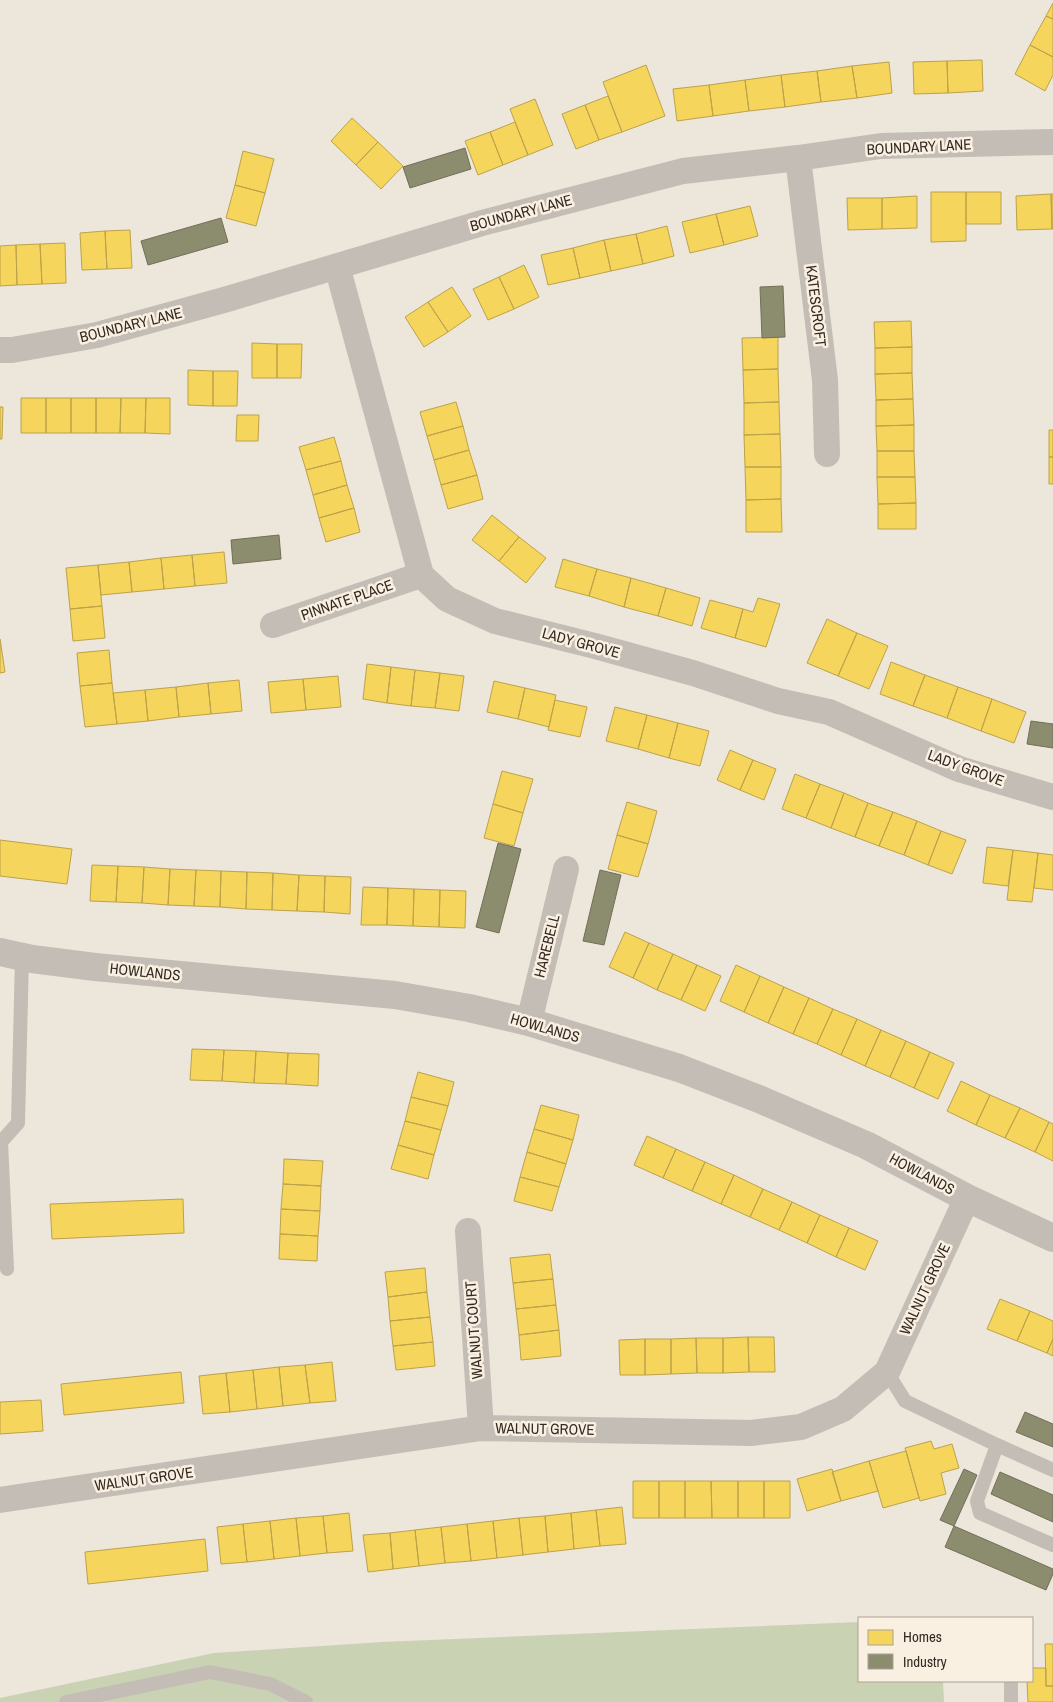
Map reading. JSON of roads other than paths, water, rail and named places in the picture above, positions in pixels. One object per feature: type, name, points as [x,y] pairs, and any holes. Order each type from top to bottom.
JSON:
[{"type":"street","name":"BOUNDARY LANE","points":[[0,350],[12,350],[98,335],[482,223],[683,171],[798,158],[881,146],[1053,142]]},
{"type":"street","name":"KATESCROFT","points":[[798,158],[825,380],[827,454]]},
{"type":"street","points":[[338,266],[421,575]]},
{"type":"street","name":"PINNATE PLACE","points":[[273,625],[421,575]]},
{"type":"street","name":"LADY GROVE","points":[[421,575],[447,599],[495,621],[595,646],[693,673],[778,700],[829,712],[959,769],[1053,797]]},
{"type":"street","name":"HAREBELL","points":[[529,1022],[566,869]]},
{"type":"street","name":"HOWLANDS","points":[[11,954],[95,967],[395,995],[469,1008],[529,1022],[679,1068],[759,1099],[866,1145],[967,1198],[1053,1238]]},
{"type":"street","name":"WALNUT GROVE","points":[[0,1500],[481,1428],[751,1433],[800,1427],[843,1409],[887,1372],[967,1198]]},
{"type":"street","name":"WALNUT COURT","points":[[468,1231],[481,1428]]},
{"type":"lane","points":[[7,1269],[1,1142],[18,1123],[11,954]]},
{"type":"lane","points":[[887,1372],[905,1401],[1053,1470]]},
{"type":"lane","points":[[997,1445],[976,1501],[980,1513],[1053,1545]]},
{"type":"lane","points":[[66,1702],[210,1672],[270,1684],[306,1702]]},
{"type":"lane","points":[[1011,1682],[1011,1702]]}]
